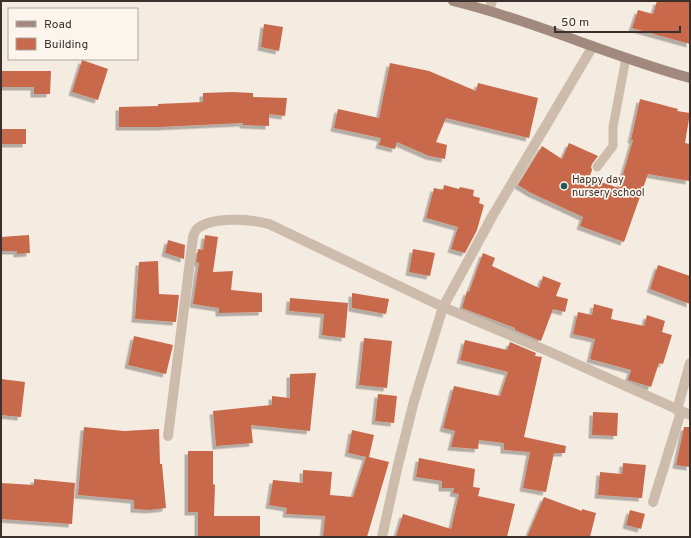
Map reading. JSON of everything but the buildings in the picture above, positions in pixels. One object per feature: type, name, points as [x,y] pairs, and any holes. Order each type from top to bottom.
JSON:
[{"type":"main road","points":[[453,1],[490,6],[626,58],[690,78]]},
{"type":"street","points":[[382,537],[414,401],[443,307],[493,215],[593,46]]},
{"type":"street","points":[[168,436],[193,237],[196,230],[202,226],[213,222],[238,220],[258,221],[269,224],[443,307],[550,352],[683,412]]},
{"type":"street","points":[[653,502],[683,412],[690,363]]},
{"type":"lane","points":[[597,167],[613,146],[613,127],[626,58]]},
{"type":"place","name":"Happy day nursery school","points":[[564,186]]}]
